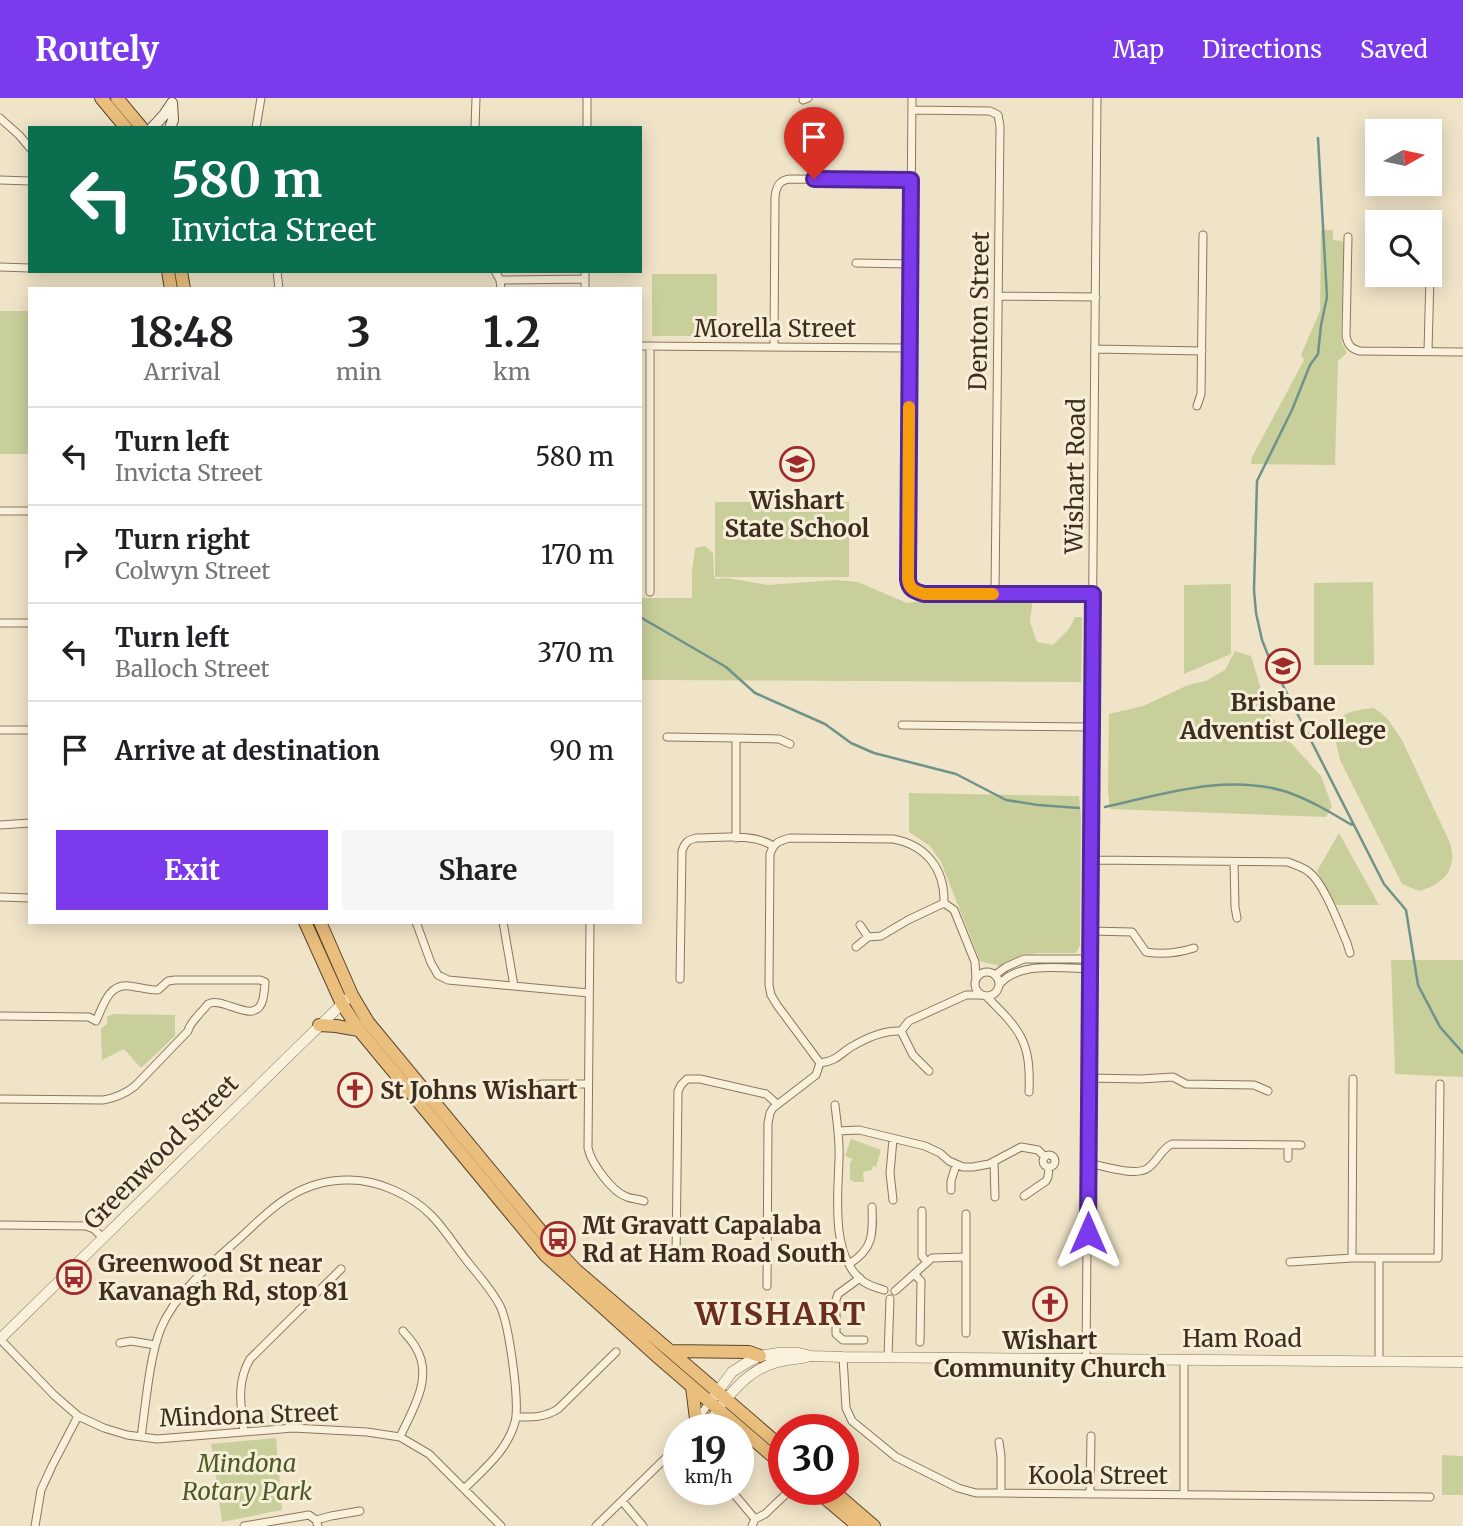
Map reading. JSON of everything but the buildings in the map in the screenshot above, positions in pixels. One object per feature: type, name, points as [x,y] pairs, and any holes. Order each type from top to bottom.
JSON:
[{"type":"highway","points":[[101,98],[125,126]]},
{"type":"highway","points":[[117,98],[140,126]]},
{"type":"highway","points":[[306,924],[347,1000],[361,1011],[555,1248],[576,1270],[670,1352],[727,1414]]},
{"type":"highway","points":[[321,924],[359,1030],[545,1255],[692,1387],[717,1401],[768,1438]]},
{"type":"highway","points":[[319,1025],[359,1030]]},
{"type":"highway","points":[[670,1352],[749,1352],[760,1356]]},
{"type":"highway","points":[[692,1387],[695,1414]]},
{"type":"highway","points":[[754,1442],[768,1453]]},
{"type":"highway","points":[[833,1505],[858,1526]]},
{"type":"highway","points":[[850,1505],[874,1526]]},
{"type":"main road","points":[[154,126],[173,101]]},
{"type":"main road","points":[[171,126],[173,101]]},
{"type":"street","points":[[256,126],[261,98]]},
{"type":"street","points":[[475,126],[476,98]]},
{"type":"street","points":[[912,98],[910,587],[924,594],[1093,594]]},
{"type":"street","name":"Wishart Road","points":[[1086,1359],[1097,98]]},
{"type":"street","points":[[587,99],[587,126]]},
{"type":"street","name":"Denton Street","points":[[912,110],[990,111],[998,115],[1000,126],[995,594]]},
{"type":"street","points":[[0,118],[28,146]]},
{"type":"street","points":[[774,347],[777,187],[782,181],[790,179],[911,180]]},
{"type":"street","points":[[0,180],[28,181]]},
{"type":"street","points":[[1197,406],[1201,394],[1203,234]]},
{"type":"street","points":[[1348,237],[1348,344],[1360,351],[1463,352]]},
{"type":"street","points":[[856,263],[910,264]]},
{"type":"street","points":[[0,267],[28,268]]},
{"type":"street","points":[[501,284],[585,275]]},
{"type":"street","points":[[1429,351],[1430,287]]},
{"type":"street","points":[[999,296],[1096,297]]},
{"type":"street","name":"Morella Street","points":[[642,346],[909,348]]},
{"type":"street","points":[[650,346],[650,592]]},
{"type":"street","points":[[1095,349],[1202,351]]},
{"type":"street","points":[[0,511],[28,511]]},
{"type":"street","points":[[0,623],[28,624]]},
{"type":"street","points":[[902,726],[1092,727]]},
{"type":"street","points":[[0,730],[28,730]]},
{"type":"street","points":[[667,737],[779,739],[790,744]]},
{"type":"street","points":[[736,738],[736,838]]},
{"type":"street","points":[[0,825],[28,823]]},
{"type":"street","points":[[680,979],[684,844],[696,838],[755,838],[773,846]]},
{"type":"street","points":[[820,1063],[771,995],[770,854],[773,846],[777,841],[790,838],[907,841],[917,846],[934,863],[945,889],[944,903]]},
{"type":"street","points":[[1090,860],[1288,862],[1300,866],[1310,872],[1318,882],[1350,953]]},
{"type":"street","points":[[1234,862],[1234,907],[1237,918]]},
{"type":"street","points":[[0,897],[28,898]]},
{"type":"street","points":[[856,947],[869,937],[881,936],[944,903]]},
{"type":"street","points":[[944,903],[954,910],[975,962],[977,990],[998,1007],[1024,1041],[1029,1065],[1029,1091]]},
{"type":"street","points":[[417,924],[431,963],[438,975],[447,980],[589,993]]},
{"type":"street","points":[[503,924],[514,986]]},
{"type":"street","points":[[590,924],[589,1156],[618,1192],[626,1197],[644,1201]]},
{"type":"street","points":[[860,925],[869,937]]},
{"type":"street","points":[[1090,931],[1132,932],[1146,952],[1154,954],[1178,953],[1194,948]]},
{"type":"street","points":[[995,975],[1024,959],[1090,959]]},
{"type":"street","points":[[975,962],[986,972],[995,975]]},
{"type":"street","points":[[901,1031],[909,1021],[966,995],[993,994],[1012,974],[1042,967],[1090,969]]},
{"type":"street","points":[[966,995],[981,974],[986,972]]},
{"type":"street","points":[[995,975],[998,1007]]},
{"type":"street","points":[[0,1016],[89,1017],[96,1021],[108,996],[116,987],[126,985],[158,990],[168,981],[175,980],[265,982],[261,1006],[256,1010],[249,1012],[214,1003],[208,1004],[190,1023],[188,1031],[135,1086],[114,1098],[0,1099]]},
{"type":"street","name":"Greenwood Street","points":[[0,1339],[347,1000]]},
{"type":"street","points":[[820,1063],[832,1062],[853,1046],[888,1030],[901,1031]]},
{"type":"street","points":[[901,1031],[913,1055],[929,1071]]},
{"type":"street","points":[[767,1286],[770,1113],[777,1104],[816,1076],[820,1063]]},
{"type":"street","points":[[1088,1078],[1173,1077],[1186,1084],[1254,1086],[1268,1091]]},
{"type":"street","points":[[676,1259],[678,1091],[681,1085],[687,1079],[700,1079],[766,1094],[777,1104]]},
{"type":"street","points":[[1352,1258],[1353,1079]]},
{"type":"street","points":[[1290,1262],[1352,1258],[1438,1258],[1440,1083]]},
{"type":"street","points":[[530,1089],[542,1084],[588,1084]]},
{"type":"street","points":[[835,1105],[840,1157],[840,1243],[849,1264],[860,1278],[871,1286],[884,1290]]},
{"type":"street","points":[[838,1131],[859,1130],[932,1148],[956,1165],[973,1167],[994,1161],[1021,1147],[1037,1149],[1045,1157],[1050,1155],[1055,1159],[1054,1165],[1049,1167],[1046,1181],[1024,1196]]},
{"type":"street","points":[[893,1139],[890,1173],[893,1200]]},
{"type":"street","points":[[1088,1163],[1137,1172],[1149,1167],[1164,1148],[1172,1144],[1301,1145]]},
{"type":"street","points":[[1288,1145],[1288,1158]]},
{"type":"street","points":[[994,1161],[995,1198]]},
{"type":"street","points":[[951,1190],[956,1165]]},
{"type":"street","points":[[141,1437],[155,1345],[172,1308],[189,1286],[277,1204],[304,1188],[350,1180],[372,1183],[392,1190],[430,1215],[500,1306],[508,1330],[516,1417],[504,1447],[464,1489]]},
{"type":"street","points":[[849,1264],[860,1257],[869,1245],[873,1232],[872,1207]]},
{"type":"street","points":[[922,1211],[922,1256],[927,1262]]},
{"type":"street","points":[[966,1214],[966,1333]]},
{"type":"street","points":[[0,1225],[86,1226],[94,1229],[103,1238]]},
{"type":"street","points":[[895,1291],[935,1257],[966,1257]]},
{"type":"street","points":[[1379,1259],[1379,1360]]},
{"type":"street","points":[[244,1432],[241,1379],[250,1359],[341,1269]]},
{"type":"street","points":[[914,1274],[920,1281],[920,1342]]},
{"type":"street","points":[[860,1278],[838,1294],[836,1334],[843,1340],[864,1340]]},
{"type":"street","points":[[888,1357],[890,1299]]},
{"type":"street","points":[[400,1437],[424,1380],[421,1358],[403,1331]]},
{"type":"street","name":"Mindona Street","points":[[0,1339],[78,1416],[104,1429],[157,1439],[293,1428],[374,1432],[400,1437],[429,1454],[500,1526]]},
{"type":"street","points":[[120,1342],[155,1345]]},
{"type":"street","points":[[516,1417],[550,1415],[616,1352]]},
{"type":"street","name":"Ham Road","points":[[717,1401],[732,1372],[760,1356],[778,1353],[844,1357],[1463,1362]]},
{"type":"street","name":"Ham Road","points":[[717,1401],[761,1368],[780,1361],[811,1356]]},
{"type":"street","name":"Koola Street","points":[[844,1357],[845,1408],[852,1421],[897,1457],[958,1489],[976,1493],[1430,1497]]},
{"type":"street","points":[[1184,1359],[1184,1494]]},
{"type":"street","points":[[706,1414],[717,1401]]},
{"type":"street","points":[[35,1526],[41,1490],[78,1416]]},
{"type":"street","points":[[1090,1494],[1091,1436]]},
{"type":"street","points":[[999,1442],[1002,1455],[1001,1493]]},
{"type":"street","points":[[596,1526],[663,1461]]},
{"type":"street","points":[[622,1501],[643,1526]]},
{"type":"street","points":[[742,1505],[754,1522],[774,1505]]},
{"type":"street","points":[[244,1526],[309,1515],[317,1523],[331,1516],[360,1511]]},
{"type":"green space","points":[[1321,230],[1333,230],[1333,240],[1342,241],[1344,244],[1341,336],[1347,353],[1338,361],[1335,465],[1251,464],[1252,457],[1304,360],[1301,355],[1320,311]]},
{"type":"green space","points":[[652,274],[717,274],[717,336],[652,336]]},
{"type":"green space","points":[[0,311],[28,311],[28,454],[0,454]]},
{"type":"green space","points":[[715,502],[849,502],[849,577],[715,577]]},
{"type":"green space","points":[[705,546],[713,553],[716,579],[727,578],[768,585],[835,580],[858,582],[907,603],[930,600],[1033,599],[1030,622],[1037,642],[1053,645],[1069,629],[1075,617],[1082,617],[1081,682],[642,680],[642,598],[692,598],[695,548]]},
{"type":"green space","points":[[1373,582],[1374,665],[1314,665],[1314,583]]},
{"type":"green space","points":[[1231,584],[1231,654],[1184,674],[1184,585]]},
{"type":"green space","points":[[1235,651],[1251,656],[1267,709],[1281,732],[1321,776],[1332,806],[1326,817],[1110,809],[1109,714],[1143,706],[1188,685],[1206,681],[1225,670]]},
{"type":"green space","points":[[1374,708],[1387,718],[1402,740],[1450,843],[1452,861],[1447,875],[1419,891],[1402,884],[1340,760],[1335,722],[1353,711]]},
{"type":"green space","points":[[909,793],[1079,796],[1080,945],[1076,953],[1021,955],[1000,966],[980,961],[941,862],[930,846],[909,832]]},
{"type":"green space","points":[[1339,833],[1379,905],[1336,905],[1317,871]]},
{"type":"green space","points":[[1391,960],[1463,960],[1463,1077],[1395,1074]]},
{"type":"green space","points":[[113,1014],[175,1015],[175,1036],[141,1068],[124,1049],[102,1060],[101,1029],[107,1024],[107,1017]]},
{"type":"green space","points":[[851,1139],[881,1150],[876,1167],[863,1172],[864,1182],[850,1180],[850,1162],[853,1159],[845,1156]]},
{"type":"green space","name":"Mindona Rotary Park","points":[[276,1438],[282,1510],[222,1522],[211,1444]]},
{"type":"green space","points":[[1442,1455],[1463,1456],[1463,1495],[1442,1495]]},
{"type":"waterway","points":[[1318,138],[1327,297],[1318,354],[1310,365],[1292,410],[1257,481],[1254,590],[1256,613],[1270,660],[1384,884],[1406,910],[1418,985],[1440,1027],[1463,1053]]},
{"type":"waterway","points":[[642,618],[726,667],[755,693],[825,724],[851,743],[874,753],[956,774],[1006,800],[1079,808]]},
{"type":"waterway","points":[[1105,807],[1196,788],[1242,784],[1287,792],[1354,825]]},
{"type":"slow traffic","points":[[909,407],[908,583],[914,591],[924,594],[993,594]]},
{"type":"place","name":"Wishart State School","points":[[797,464]]},
{"type":"place","name":"Brisbane Adventist College","points":[[1283,666]]},
{"type":"place","name":"St Johns Wishart","points":[[355,1090]]},
{"type":"place","name":"Mt Gravatt Capalaba Rd at Ham Road South","points":[[558,1239]]},
{"type":"place","name":"Greenwood St near Kavanagh Rd, stop 81","points":[[74,1277]]},
{"type":"place","name":"Wishart Community Church","points":[[1050,1304]]},
{"type":"district","name":"WISHART","points":[[781,1314]]},
{"type":"route","points":[[814,179],[911,180],[910,587],[924,594],[1093,594],[1088,1233]]}]
